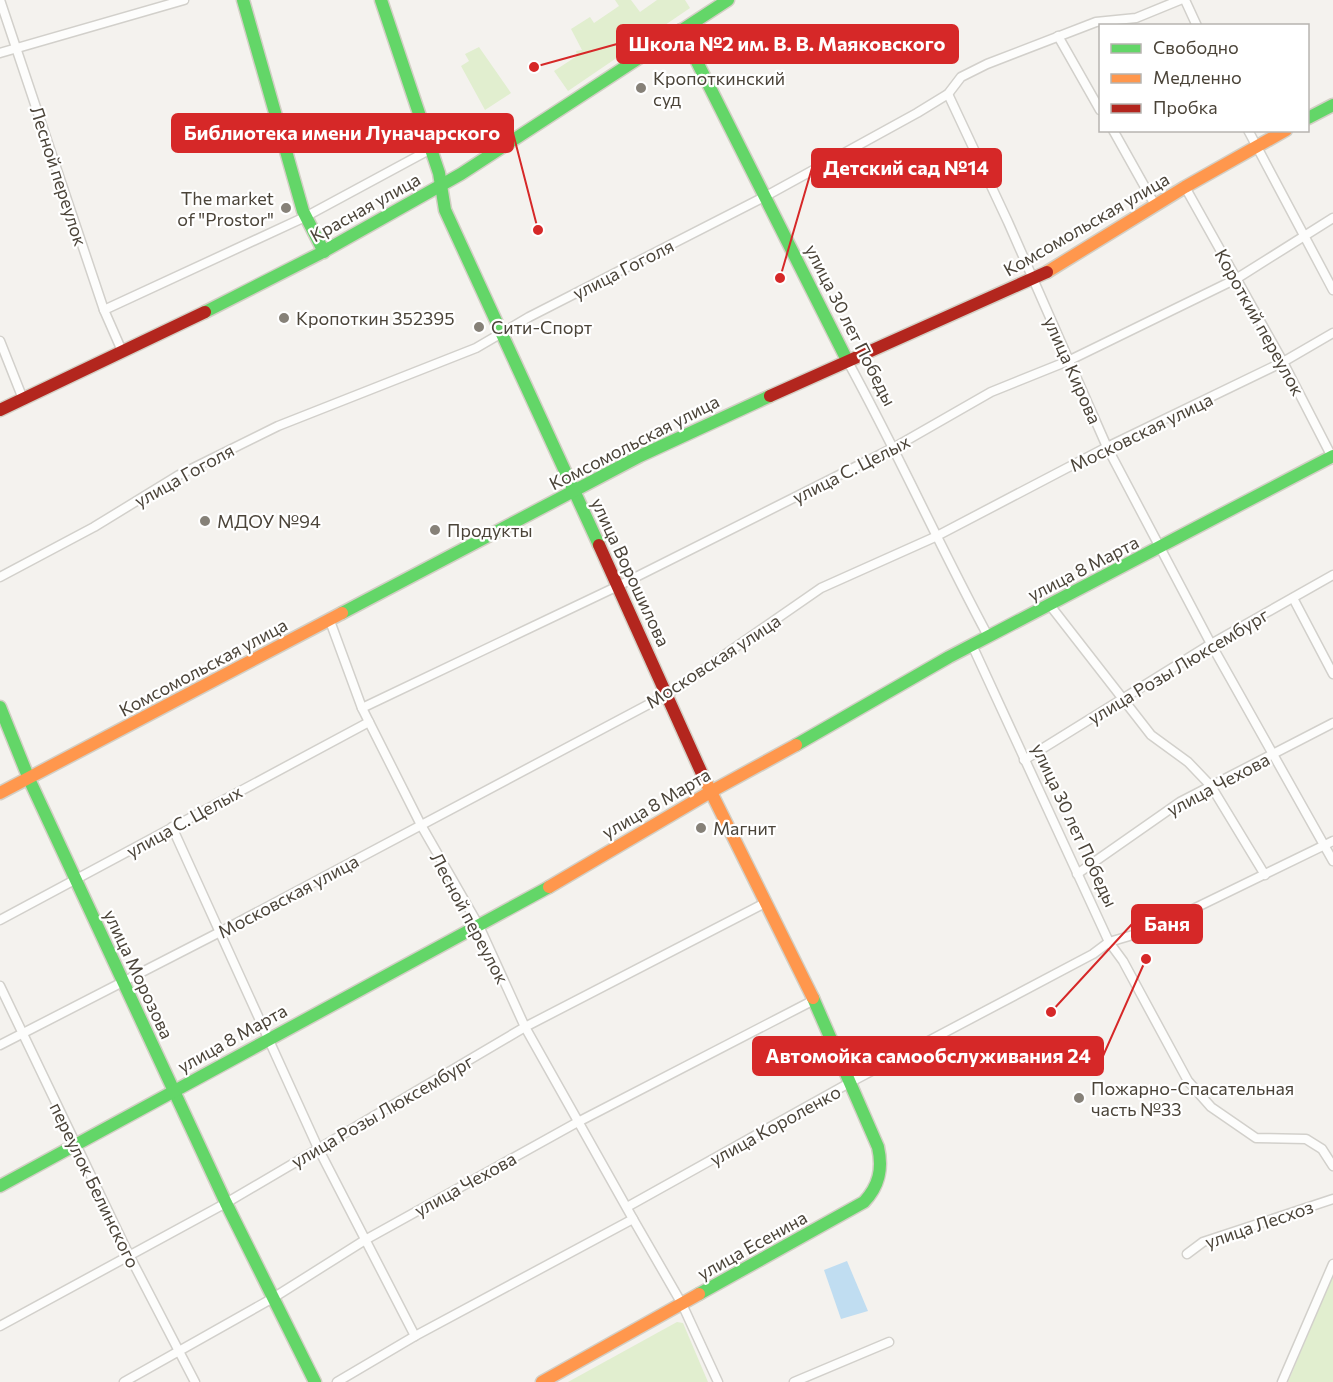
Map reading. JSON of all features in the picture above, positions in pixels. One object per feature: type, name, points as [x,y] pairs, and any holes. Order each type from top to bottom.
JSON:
[{"type":"main road","points":[[243,0],[305,217],[324,252]]},
{"type":"main road","name":"улица Ворошилова","points":[[381,0],[431,149],[445,210],[712,791],[851,1082]]},
{"type":"main road","name":"Красная улица","points":[[0,410],[324,252],[501,150],[728,0]]},
{"type":"main road","name":"улица 30 лет Победы","points":[[681,30],[847,360]]},
{"type":"main road","points":[[1309,117],[1333,105]]},
{"type":"main road","name":"Комсомольская улица","points":[[0,793],[649,451],[847,360],[1034,280],[1185,187],[1282,132]]},
{"type":"main road","name":"улица 8 Марта","points":[[0,1186],[268,1038],[479,926],[712,791],[988,636],[1162,548],[1333,457]]},
{"type":"main road","name":"улица Морозова","points":[[0,707],[29,779],[123,983],[226,1203],[315,1382]]},
{"type":"main road","name":"улица Есенина","points":[[542,1382],[864,1202],[873,1192],[879,1177],[881,1161],[851,1082]]},
{"type":"street","name":"Лесной переулок","points":[[0,0],[104,310],[122,351]]},
{"type":"street","points":[[0,53],[184,0]]},
{"type":"street","points":[[1183,0],[1196,24]]},
{"type":"street","name":"улица Гоголя","points":[[0,577],[94,527],[179,474],[278,426],[476,348],[766,196],[948,94],[961,77],[987,64],[1096,22],[1136,18],[1183,0]]},
{"type":"street","points":[[1058,36],[1099,107]]},
{"type":"street","name":"улица Кирова","points":[[948,94],[1034,280],[1107,447],[1211,644],[1273,754],[1329,843],[1333,861]]},
{"type":"street","points":[[1114,132],[1155,205]]},
{"type":"street","points":[[1249,132],[1333,290]]},
{"type":"street","name":"Красная улица","points":[[104,310],[305,217],[431,149]]},
{"type":"street","name":"Короткий переулок","points":[[1185,187],[1283,362],[1333,457]]},
{"type":"street","name":"улица С. Целых","points":[[362,708],[618,586],[895,447],[991,392],[1068,361],[1236,279],[1333,218]]},
{"type":"street","name":"Московская улица","points":[[0,1045],[123,983],[668,694],[821,588],[935,537],[1107,447],[1283,362],[1333,333]]},
{"type":"street","points":[[0,341],[23,399]]},
{"type":"street","name":"улица 30 лет Победы","points":[[847,360],[895,447],[935,537],[988,636]]},
{"type":"street","name":"улица Розы Люксембург","points":[[1024,760],[1211,644],[1333,575]]},
{"type":"street","points":[[1293,598],[1333,674]]},
{"type":"street","points":[[1049,604],[1151,735],[1188,762],[1211,786],[1265,875]]},
{"type":"street","name":"Лесной переулок","points":[[330,621],[362,708],[421,825],[479,926],[525,1027],[576,1123],[627,1207]]},
{"type":"street","name":"улица 30 лет Победы","points":[[972,645],[1109,942],[1123,961],[1188,1081],[1211,1107],[1256,1138],[1314,1142],[1333,1166]]},
{"type":"street","name":"улица С. Целых","points":[[0,920],[369,722]]},
{"type":"street","name":"улица Чехова","points":[[1077,874],[1180,802],[1333,723]]},
{"type":"street","points":[[172,827],[218,933],[318,1148],[415,1336]]},
{"type":"street","name":"улица Короленко","points":[[627,1207],[851,1082],[1064,970],[1109,942],[1150,930],[1329,843]]},
{"type":"street","name":"улица Розы Люксембург","points":[[0,1326],[226,1203],[525,1027],[767,902]]},
{"type":"street","name":"переулок Белинского","points":[[0,986],[74,1144],[195,1382]]},
{"type":"street","name":"улица Чехова","points":[[124,1382],[273,1298],[365,1240],[576,1123],[813,999]]},
{"type":"street","name":"улица Лесхоз","points":[[1187,1254],[1203,1242],[1333,1198]]},
{"type":"street","points":[[627,1207],[682,1304],[718,1382]]},
{"type":"street","points":[[337,1382],[415,1336],[633,1219]]},
{"type":"street","points":[[1282,1382],[1333,1264]]},
{"type":"street","points":[[794,1382],[889,1342]]},
{"type":"green space","points":[[615,0],[631,0],[640,12],[657,0],[685,0],[690,8],[568,91],[554,71],[577,56],[576,51],[582,50],[571,29],[590,17],[594,23],[619,6]]},
{"type":"green space","points":[[479,47],[511,93],[485,110],[461,66],[469,61],[465,54]]},
{"type":"green space","points":[[1333,1275],[1333,1382],[1288,1382]]},
{"type":"green space","points":[[677,1322],[683,1323],[708,1382],[568,1382]]},
{"type":"water","points":[[847,1261],[868,1311],[841,1319],[824,1270]]},
{"type":"traffic: fast","points":[[243,0],[303,211],[324,252]]},
{"type":"traffic: fast","points":[[381,0],[439,173],[445,210],[599,545]]},
{"type":"traffic: fast","points":[[205,312],[319,254],[461,174],[728,0]]},
{"type":"traffic: fast","points":[[681,30],[847,360]]},
{"type":"traffic: fast","points":[[1309,117],[1333,105]]},
{"type":"traffic: fast","points":[[342,613],[640,456],[770,396]]},
{"type":"traffic: fast","points":[[796,745],[949,657],[1333,456]]},
{"type":"traffic: fast","points":[[0,707],[29,779],[226,1203],[315,1382]]},
{"type":"traffic: fast","points":[[0,1186],[549,887]]},
{"type":"traffic: fast","points":[[699,1294],[864,1202],[876,1183],[880,1170],[878,1147],[813,998]]},
{"type":"traffic: slow","points":[[1047,272],[1185,187],[1282,132]]},
{"type":"traffic: slow","points":[[0,793],[342,613]]},
{"type":"traffic: slow","points":[[549,887],[712,791],[796,745]]},
{"type":"traffic: slow","points":[[703,776],[813,998]]},
{"type":"traffic: slow","points":[[542,1382],[699,1294]]},
{"type":"traffic: jam","points":[[770,396],[1047,272]]},
{"type":"traffic: jam","points":[[0,410],[205,312]]},
{"type":"traffic: jam","points":[[599,545],[703,776]]},
{"type":"place","name":"Школа №2 им. В. В. Маяковского","points":[[534,67]]},
{"type":"place","name":"Кропоткинский суд","points":[[641,88]]},
{"type":"place","name":"The market of \"Prostor\"","points":[[286,208]]},
{"type":"place","name":"Библиотека имени Луначарского","points":[[538,230]]},
{"type":"place","name":"Детский сад №14","points":[[780,278]]},
{"type":"place","name":"Кропоткин 352395","points":[[284,318]]},
{"type":"place","name":"Сити-Спорт","points":[[479,327]]},
{"type":"place","name":"МДОУ №94","points":[[205,521]]},
{"type":"place","name":"Продукты","points":[[435,530]]},
{"type":"place","name":"Магнит","points":[[701,828]]},
{"type":"place","name":"Автомойка самообслуживания 24","points":[[1146,959]]},
{"type":"place","name":"Баня","points":[[1051,1012]]},
{"type":"place","name":"Пожарно-Спасательная часть №33","points":[[1079,1098]]}]
